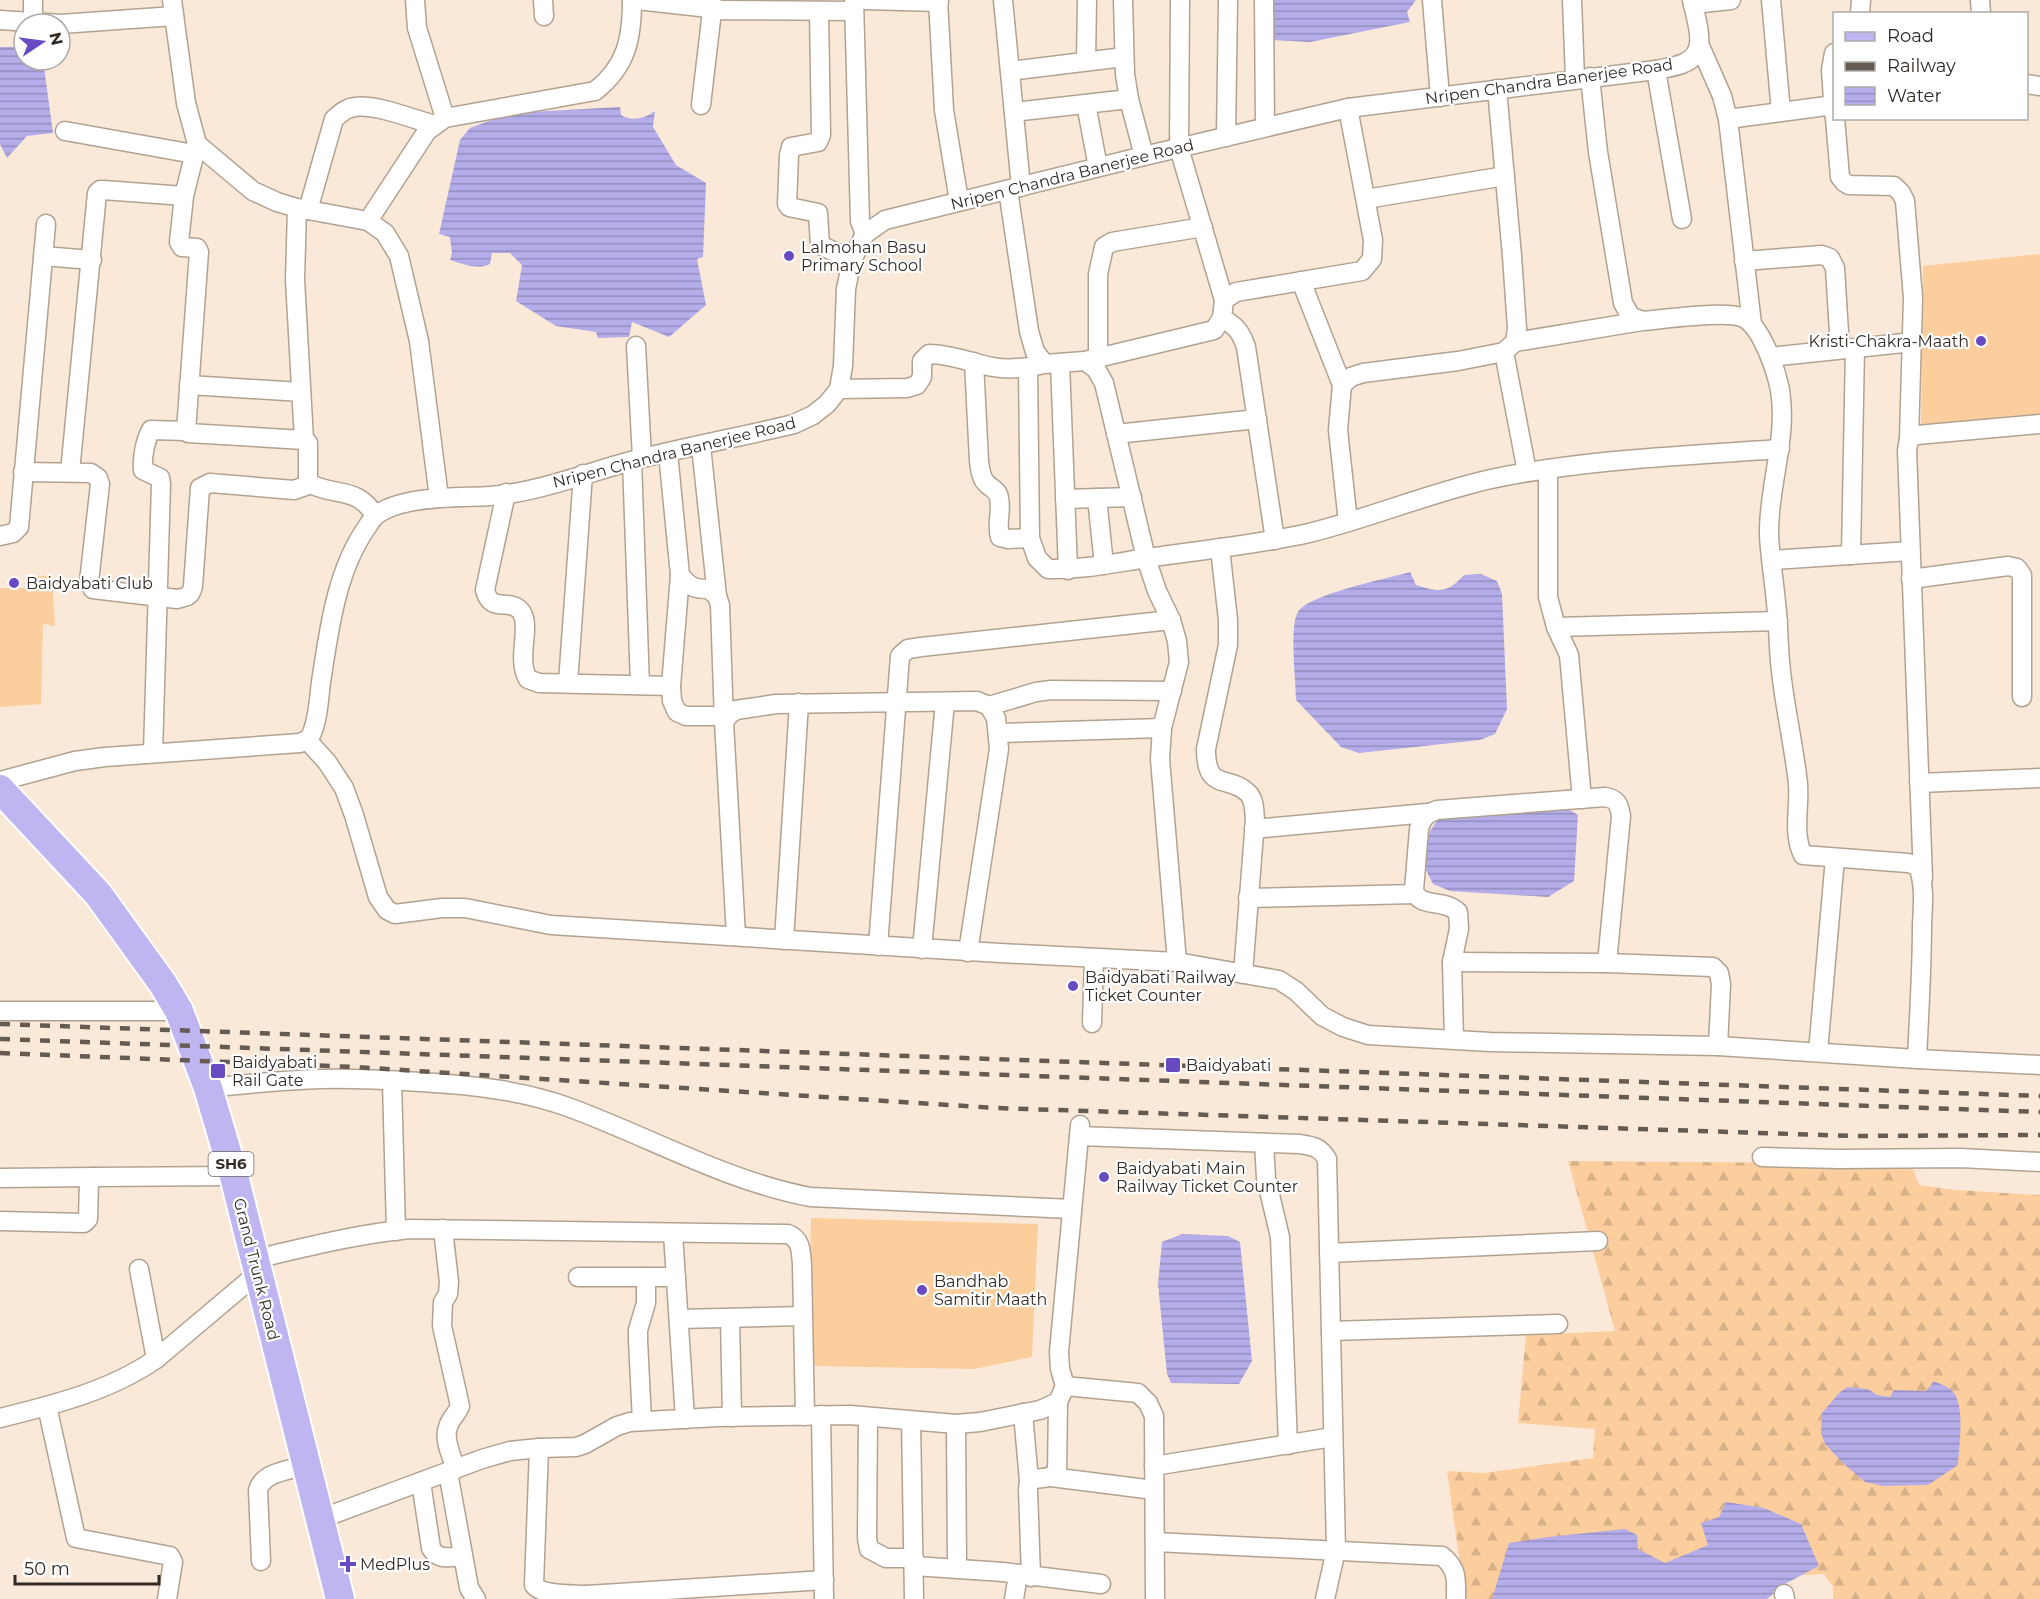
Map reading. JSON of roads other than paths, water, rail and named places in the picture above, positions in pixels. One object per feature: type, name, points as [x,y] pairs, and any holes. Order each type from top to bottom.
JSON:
[{"type":"main road","name":"Grand Trunk Road","points":[[0,789],[98,894],[163,984],[179,1011],[208,1088],[234,1176],[340,1599]]},
{"type":"street","points":[[415,0],[417,28],[440,122]]},
{"type":"street","points":[[368,221],[426,131],[440,122],[595,91],[609,80],[623,58],[632,29],[632,0]]},
{"type":"street","points":[[637,0],[718,9]]},
{"type":"street","points":[[1003,0],[1014,112],[1014,188],[1029,331],[1035,352],[1044,365],[1065,499],[1068,570]]},
{"type":"street","points":[[1086,61],[1087,0]]},
{"type":"street","points":[[1123,0],[1124,57],[1129,99],[1144,156]]},
{"type":"street","points":[[1180,0],[1179,148],[1203,227],[1223,309],[1242,334],[1246,346],[1275,540]]},
{"type":"street","points":[[1226,137],[1228,0]]},
{"type":"street","points":[[1264,0],[1265,127]]},
{"type":"street","points":[[1432,0],[1440,96]]},
{"type":"street","points":[[1572,0],[1582,78],[1598,152],[1623,303],[1631,317],[1644,321]]},
{"type":"street","points":[[1731,0],[1693,2],[1700,46],[1722,96],[1728,119],[1752,324],[1770,357],[1780,390],[1780,449],[1770,516],[1781,671],[1799,795],[1796,835],[1803,855],[1908,863],[1918,866],[1923,878]]},
{"type":"street","points":[[1770,0],[1781,112]]},
{"type":"street","points":[[701,105],[712,11],[750,5],[819,11],[857,4],[938,1],[944,110],[959,201]]},
{"type":"street","points":[[857,4],[860,221],[865,234],[852,260],[846,289],[843,366],[839,389],[907,388],[917,385],[921,377],[922,361],[929,354],[940,354],[1009,369],[1091,359],[1214,330],[1223,309],[1236,292],[1362,271],[1372,259],[1373,240],[1348,108]]},
{"type":"street","points":[[72,22],[173,8],[186,103],[196,149],[184,196],[179,245],[197,248],[200,252],[186,431]]},
{"type":"street","points":[[819,11],[821,135],[818,142],[791,147],[787,204],[789,207],[818,213],[820,245],[852,260]]},
{"type":"street","name":"Nripen Chandra Banerjee Road","points":[[865,234],[885,220],[1348,108],[1656,70],[1684,63],[1696,56],[1700,46]]},
{"type":"street","points":[[1010,71],[1124,57]]},
{"type":"street","points":[[1833,59],[1831,70],[1833,99]]},
{"type":"street","points":[[1656,70],[1682,219]]},
{"type":"street","points":[[1497,89],[1517,328],[1509,347],[1527,472]]},
{"type":"street","points":[[1014,112],[1129,99]]},
{"type":"street","points":[[1086,104],[1098,167]]},
{"type":"street","points":[[310,484],[308,480],[308,443],[304,440],[296,280],[303,209],[334,119],[344,110],[368,106],[440,122]]},
{"type":"street","points":[[1728,119],[1781,112],[1833,113]]},
{"type":"street","points":[[1835,120],[1840,177],[1844,182],[1849,185],[1894,186],[1905,201],[1911,274],[1913,342],[1910,439],[1907,450],[1923,878],[1917,1059]]},
{"type":"street","points":[[65,131],[196,149],[253,191],[277,202],[368,221],[385,233],[399,256],[419,341],[439,498]]},
{"type":"street","points":[[1366,199],[1505,176]]},
{"type":"street","points":[[70,472],[98,191],[184,196]]},
{"type":"street","points":[[0,536],[13,533],[19,527],[46,224]]},
{"type":"street","points":[[1177,962],[1160,759],[1162,728],[1179,663],[1178,641],[1146,558],[1104,383],[1091,359],[1098,274],[1104,246],[1112,242],[1203,227]]},
{"type":"street","points":[[1744,261],[1822,255],[1830,258],[1835,268],[1848,348],[1851,555]]},
{"type":"street","points":[[43,256],[92,260]]},
{"type":"street","points":[[1301,281],[1342,385],[1338,430],[1348,522]]},
{"type":"street","points":[[1342,385],[1351,377],[1363,373],[1458,361],[1509,347],[1644,321],[1728,314],[1742,317],[1752,324]]},
{"type":"street","points":[[1770,357],[1913,342]]},
{"type":"street","points":[[636,346],[640,685]]},
{"type":"street","points":[[974,362],[979,462],[982,478],[997,492],[1000,499],[998,530],[1000,537],[1030,538]]},
{"type":"street","points":[[1044,365],[1030,538],[1036,558],[1048,569],[1068,570],[1104,566],[1275,540],[1348,522],[1405,503],[1489,480],[1527,472],[1580,464],[1780,449]]},
{"type":"street","points":[[189,385],[301,393]]},
{"type":"street","name":"Nripen Chandra Banerjee Road","points":[[375,516],[399,506],[439,498],[506,493],[795,424],[813,415],[827,404],[839,389]]},
{"type":"street","points":[[1116,434],[1257,419]]},
{"type":"street","points":[[1910,439],[1927,434],[2040,424]]},
{"type":"street","points":[[153,753],[161,484],[160,478],[143,470],[142,462],[148,436],[152,430],[304,440]]},
{"type":"street","points":[[701,446],[717,596],[720,605],[736,936]]},
{"type":"street","points":[[668,453],[680,575],[671,686],[672,701],[677,712],[687,716],[724,719],[736,710],[776,704],[897,704],[977,701],[989,706],[996,718],[999,749],[968,952]]},
{"type":"street","points":[[1548,469],[1548,597],[1556,627],[1569,655],[1582,799]]},
{"type":"street","points":[[0,781],[75,761],[300,743],[307,740],[311,735],[316,712],[331,621],[338,594],[346,568],[360,537],[375,516],[370,508],[353,494],[310,484],[294,490],[204,484],[200,488],[192,594],[186,598],[177,599],[156,597],[91,587],[89,582],[100,484],[98,478],[91,473],[24,472]]},
{"type":"street","points":[[568,683],[583,474]]},
{"type":"street","points":[[506,493],[485,590],[487,598],[493,604],[516,608],[523,614],[523,663],[528,679],[539,682],[671,686]]},
{"type":"street","points":[[1065,499],[1131,497]]},
{"type":"street","points":[[1097,498],[1104,566]]},
{"type":"street","points":[[1220,548],[1228,620],[1228,645],[1206,749],[1206,761],[1210,773],[1219,781],[1240,788],[1249,794],[1254,805],[1242,974]]},
{"type":"street","points":[[1772,560],[1910,551]]},
{"type":"street","points":[[1911,579],[2008,566],[2017,568],[2022,575],[2022,697]]},
{"type":"street","points":[[680,575],[694,589],[709,589],[717,596]]},
{"type":"street","points":[[878,946],[900,656],[908,649],[1171,620]]},
{"type":"street","points":[[1556,627],[1778,621]]},
{"type":"street","points":[[989,706],[1036,692],[1051,690],[1172,691]]},
{"type":"street","points":[[922,948],[945,702]]},
{"type":"street","points":[[784,940],[799,703]]},
{"type":"street","points":[[999,733],[1162,728]]},
{"type":"street","points":[[307,740],[327,762],[344,788],[378,897],[387,910],[396,914],[442,908],[465,909],[550,925],[968,952],[1177,962],[1279,980],[1296,991],[1322,1016],[1342,1027],[1368,1035],[1490,1042],[1718,1046],[2040,1065]]},
{"type":"street","points":[[1919,783],[2040,778]]},
{"type":"street","points":[[1254,829],[1427,813],[1437,810],[1613,798],[1619,804],[1621,816],[1607,963]]},
{"type":"street","points":[[1415,894],[1414,877],[1419,829],[1421,820],[1427,813]]},
{"type":"street","points":[[1818,1052],[1835,858]]},
{"type":"street","points":[[1248,897],[1415,894],[1425,902],[1452,906],[1458,912],[1458,928],[1452,962],[1454,1039]]},
{"type":"street","points":[[1092,1023],[1094,958]]},
{"type":"street","points":[[1452,962],[1607,963],[1713,967],[1719,973],[1721,984],[1718,1046]]},
{"type":"street","points":[[0,1011],[179,1011]]},
{"type":"street","points":[[208,1088],[322,1079],[477,1086],[540,1098],[568,1107],[741,1179],[773,1190],[810,1197],[1072,1209]]},
{"type":"street","points":[[392,1081],[396,1231]]},
{"type":"street","points":[[1052,1477],[1057,1472],[1059,1463],[1061,1394],[1059,1352],[1079,1130],[1315,1146],[1327,1159],[1334,1437],[1336,1550],[1325,1599]]},
{"type":"street","points":[[1264,1143],[1266,1178],[1280,1237],[1288,1444]]},
{"type":"street","points":[[1762,1157],[1960,1158],[2040,1162]]},
{"type":"street","points":[[0,1178],[234,1176]]},
{"type":"street","points":[[0,1221],[84,1223],[88,1219],[89,1181],[94,1177]]},
{"type":"street","points":[[443,1230],[449,1282],[448,1294],[443,1302],[442,1326],[460,1406],[447,1428],[447,1439],[463,1556],[469,1588],[476,1599]]},
{"type":"street","points":[[0,1418],[47,1406],[117,1382],[138,1371],[156,1359],[256,1266],[338,1240],[396,1231],[443,1230],[788,1234],[795,1237],[800,1245],[803,1316],[813,1415],[824,1599]]},
{"type":"street","points":[[673,1233],[685,1419]]},
{"type":"street","points":[[1329,1253],[1598,1241]]},
{"type":"street","points":[[139,1269],[156,1359]]},
{"type":"street","points":[[578,1277],[676,1277]]},
{"type":"street","points":[[642,1421],[638,1330],[646,1303],[646,1277]]},
{"type":"street","points":[[679,1318],[803,1316]]},
{"type":"street","points":[[730,1317],[732,1417]]},
{"type":"street","points":[[1331,1331],[1558,1323]]},
{"type":"street","points":[[320,1520],[452,1470],[510,1451],[576,1447],[617,1426],[642,1421],[813,1415],[956,1424],[1040,1410],[1061,1394],[1138,1393],[1148,1403],[1154,1416],[1155,1599]]},
{"type":"street","points":[[47,1406],[76,1538],[170,1556],[172,1562],[167,1599]]},
{"type":"street","points":[[1014,1599],[1025,1576],[1029,1481],[1023,1413]]},
{"type":"street","points":[[868,1417],[867,1539],[869,1549],[886,1558],[1101,1584]]},
{"type":"street","points":[[910,1421],[914,1599]]},
{"type":"street","points":[[956,1424],[957,1568]]},
{"type":"street","points":[[1154,1466],[1334,1437]]},
{"type":"street","points":[[539,1448],[534,1585],[537,1590],[589,1597],[824,1580]]},
{"type":"street","points":[[261,1561],[258,1490],[260,1484],[265,1478],[306,1465]]},
{"type":"street","points":[[1029,1481],[1035,1478],[1052,1477],[1154,1490]]},
{"type":"street","points":[[421,1482],[430,1548],[434,1554],[442,1558],[463,1556]]},
{"type":"street","points":[[1155,1542],[1442,1556],[1452,1564],[1456,1575],[1456,1599]]},
{"type":"water","points":[[1268,0],[1416,0],[1407,12],[1410,22],[1310,42],[1273,40]]},
{"type":"water","points":[[0,47],[12,47],[12,72],[45,72],[53,133],[27,136],[7,158],[0,144]]},
{"type":"water","points":[[620,107],[621,115],[634,119],[647,116],[655,111],[653,127],[676,165],[706,183],[703,257],[697,259],[706,305],[669,337],[632,322],[629,337],[598,338],[596,332],[556,326],[516,301],[522,265],[510,253],[492,253],[490,264],[485,266],[465,265],[450,260],[452,253],[450,237],[439,234],[460,140],[470,128],[511,113]]},
{"type":"water","points":[[1410,572],[1416,585],[1436,590],[1452,586],[1464,575],[1481,574],[1497,581],[1502,594],[1507,709],[1495,734],[1480,740],[1359,753],[1341,747],[1296,700],[1293,641],[1295,619],[1305,605],[1317,599]]},
{"type":"water","points":[[1561,805],[1578,815],[1574,881],[1548,897],[1450,891],[1433,884],[1420,858],[1430,831],[1441,815]]},
{"type":"water","points":[[1182,1234],[1228,1236],[1240,1242],[1252,1361],[1239,1384],[1171,1383],[1167,1374],[1158,1284],[1162,1242]]},
{"type":"water","points":[[1934,1381],[1954,1393],[1959,1408],[1960,1438],[1958,1465],[1928,1485],[1883,1486],[1865,1482],[1825,1444],[1821,1433],[1822,1413],[1847,1387],[1868,1389],[1877,1395],[1890,1397],[1894,1390],[1926,1391]]},
{"type":"water","points":[[1726,1502],[1764,1508],[1801,1524],[1819,1566],[1785,1584],[1767,1599],[1492,1599],[1509,1543],[1625,1529],[1637,1535],[1638,1549],[1665,1563],[1708,1545],[1701,1523],[1719,1517]]},
{"type":"railway","points":[[0,1024],[2040,1096]]},
{"type":"railway","points":[[0,1039],[2040,1112]]},
{"type":"railway","points":[[0,1053],[355,1067],[996,1108],[1853,1136],[2040,1135]]},
{"type":"place","name":"Lalmohan Basu Primary School","points":[[789,256]]},
{"type":"place","name":"Kristi-Chakra-Maath","points":[[1981,341]]},
{"type":"place","name":"Baidyabati Club","points":[[14,583]]},
{"type":"place","name":"Baidyabati Railway Ticket Counter","points":[[1073,986]]},
{"type":"place","name":"Baidyabati","points":[[1173,1065]]},
{"type":"place","name":"Baidyabati Rail Gate","points":[[218,1071]]},
{"type":"place","name":"Baidyabati Main Railway Ticket Counter","points":[[1104,1177]]},
{"type":"place","name":"Bandhab Samitir Maath","points":[[922,1290]]},
{"type":"place","name":"MedPlus","points":[[348,1564]]}]
